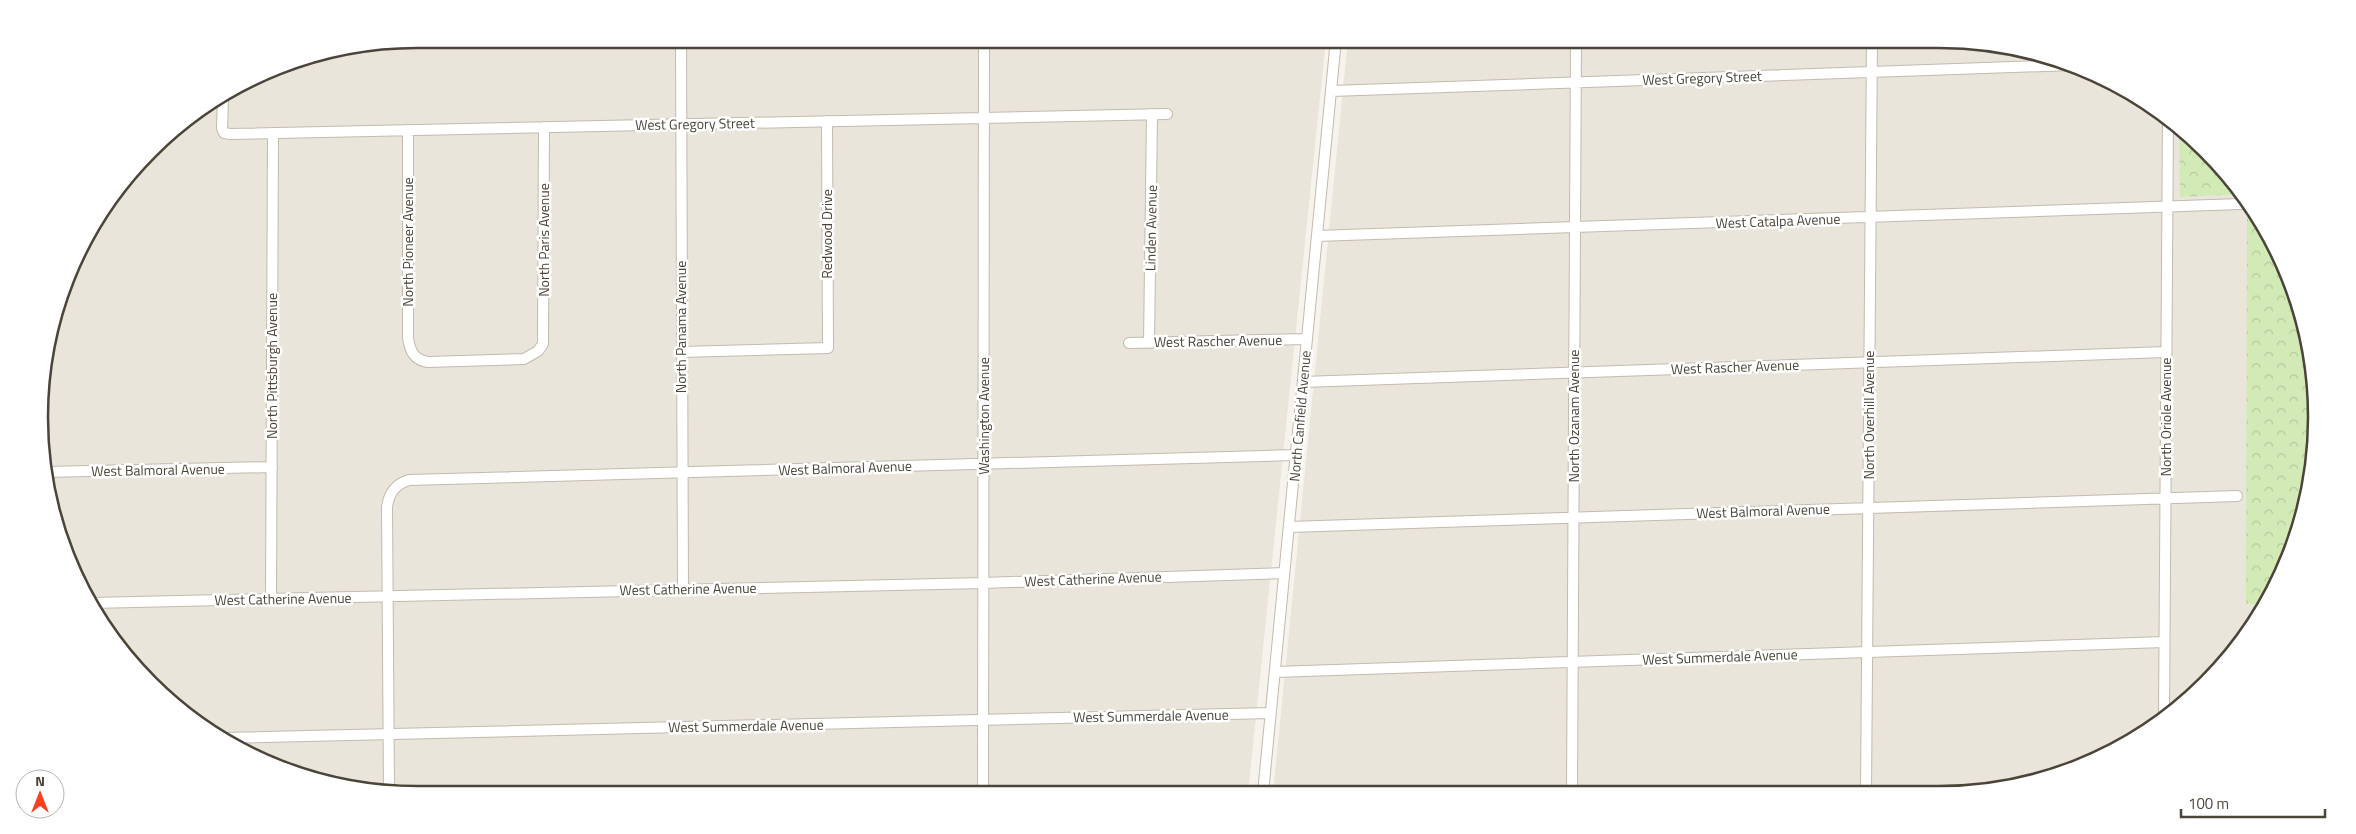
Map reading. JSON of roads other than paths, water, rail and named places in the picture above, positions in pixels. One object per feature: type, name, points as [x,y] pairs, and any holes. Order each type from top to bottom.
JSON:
[{"type":"street","name":"North Panama Avenue","points":[[681,48],[683,589]]},
{"type":"street","name":"Washington Avenue","points":[[983,786],[984,48]]},
{"type":"street","name":"North Canfield Avenue","points":[[1264,786],[1335,48]]},
{"type":"street","name":"North Ozanam Avenue","points":[[1572,786],[1576,48]]},
{"type":"street","name":"North Overhill Avenue","points":[[1866,786],[1872,48]]},
{"type":"street","name":"West Gregory Street","points":[[1331,91],[2054,66]]},
{"type":"street","name":"West Gregory Street","points":[[222,104],[222,128],[224,132],[273,133],[1167,114]]},
{"type":"street","name":"Linden Avenue","points":[[1149,342],[1152,114]]},
{"type":"street","name":"Redwood Drive","points":[[681,352],[828,348],[827,121]]},
{"type":"street","name":"North Paris Avenue","points":[[412,353],[421,361],[428,362],[524,359],[538,351],[543,344],[545,334],[544,127]]},
{"type":"street","name":"North Oriole Avenue","points":[[2164,710],[2168,127]]},
{"type":"street","name":"North Pioneer Avenue","points":[[408,130],[408,338],[412,353]]},
{"type":"street","name":"North Pittsburgh Avenue","points":[[271,599],[273,133]]},
{"type":"street","name":"West Catalpa Avenue","points":[[1317,236],[2240,204]]},
{"type":"street","name":"West Rascher Avenue","points":[[1129,343],[1307,339]]},
{"type":"street","name":"West Rascher Avenue","points":[[1303,382],[2166,352]]},
{"type":"street","name":"West Balmoral Avenue","points":[[389,597],[387,507],[391,493],[396,487],[409,480],[1296,455]]},
{"type":"street","name":"West Balmoral Avenue","points":[[52,472],[272,467]]},
{"type":"street","name":"West Balmoral Avenue","points":[[1289,527],[2237,496]]},
{"type":"street","name":"West Catherine Avenue","points":[[98,603],[983,583],[1284,573]]},
{"type":"street","points":[[389,597],[389,786]]},
{"type":"street","name":"West Summerdale Avenue","points":[[1275,672],[2164,642]]},
{"type":"street","name":"West Summerdale Avenue","points":[[233,738],[1271,713]]}]
